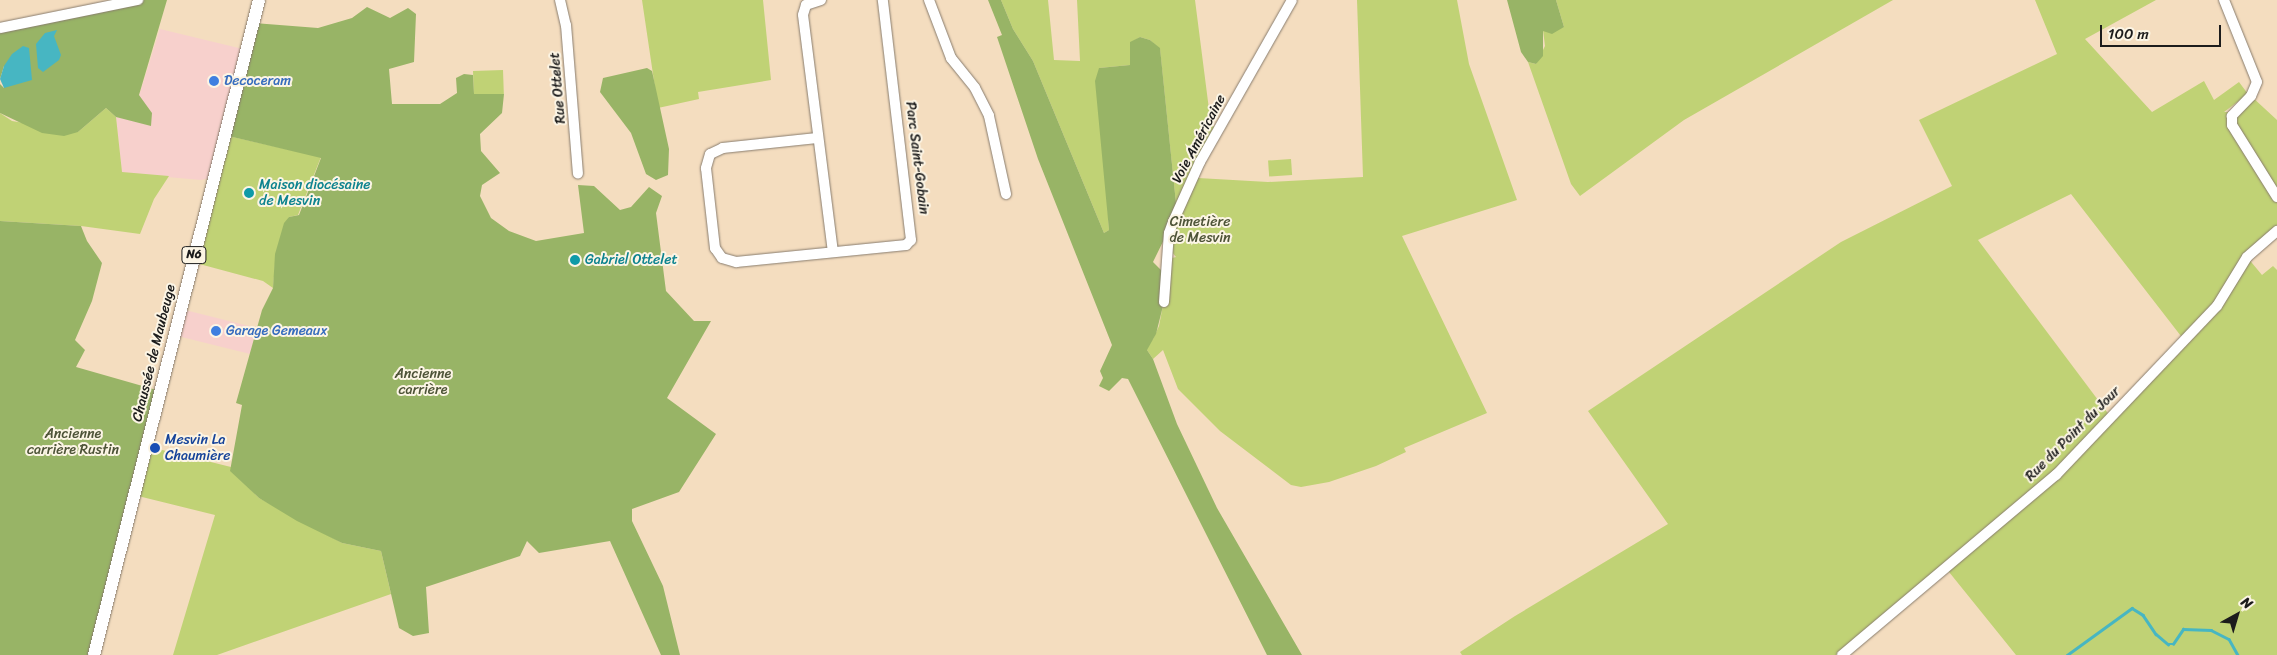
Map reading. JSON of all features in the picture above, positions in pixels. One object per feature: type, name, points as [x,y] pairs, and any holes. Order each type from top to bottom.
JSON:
[{"type":"main road","name":"Chaussée de Maubeuge","points":[[94,655],[259,0]]},
{"type":"street","points":[[0,28],[138,0]]},
{"type":"street","name":"Rue Ottelet","points":[[560,0],[566,25],[578,174]]},
{"type":"street","points":[[821,0],[806,5],[803,15],[816,138],[833,252]]},
{"type":"street","name":"Parc Saint-Gobain","points":[[816,138],[723,148],[710,154],[706,168],[715,248],[722,258],[731,262],[906,245],[912,235],[883,0]]},
{"type":"street","points":[[929,0],[950,58],[975,88],[987,111],[1006,194]]},
{"type":"street","name":"Voie Américaine","points":[[1164,302],[1169,233],[1173,222],[1200,162],[1292,0]]},
{"type":"street","points":[[2224,0],[2257,82],[2251,96],[2232,116],[2232,125],[2277,197]]},
{"type":"street","name":"Rue du Point du Jour","points":[[1842,655],[2056,475],[2212,312],[2247,257],[2277,230]]},
{"type":"shaded area","points":[[160,29],[247,50],[214,177],[201,180],[122,173],[116,117],[151,125],[151,113],[139,96]]},
{"type":"shaded area","name":"Garage Gemeaux","points":[[181,309],[257,328],[250,354],[174,335]]},
{"type":"green space","points":[[138,0],[167,0],[139,95],[152,113],[151,126],[116,117],[106,108],[78,132],[64,136],[42,133],[0,113],[0,84],[4,88],[4,66],[0,79],[0,28]]},
{"type":"green space","points":[[642,0],[763,0],[771,80],[698,92],[699,99],[658,108]]},
{"type":"green space","points":[[988,0],[1001,0],[1013,29],[1033,61],[1104,233],[1109,230],[1095,81],[1099,68],[1130,65],[1130,42],[1140,37],[1150,40],[1160,48],[1177,213],[1153,262],[1165,274],[1164,302],[1156,334],[1147,350],[1153,359],[1177,424],[1217,508],[1302,655],[1267,655],[1128,379],[1122,378],[1109,391],[1099,386],[1103,378],[1100,371],[1112,345],[1038,159],[997,37],[1002,35]]},
{"type":"green space","name":"Cimetière de Mesvin","points":[[1001,0],[1048,0],[1054,60],[1080,61],[1077,0],[1195,0],[1211,125],[1219,129],[1198,178],[1268,182],[1363,177],[1357,0],[1457,0],[1469,64],[1517,200],[1402,236],[1487,413],[1404,448],[1406,452],[1376,466],[1329,482],[1301,487],[1291,485],[1220,431],[1178,389],[1163,350],[1153,359],[1146,345],[1153,339],[1159,326],[1172,258],[1176,257],[1172,252],[1177,213],[1160,49],[1150,40],[1140,37],[1130,43],[1130,65],[1099,68],[1109,230],[1104,233],[1033,61],[1013,29]]},
{"type":"green space","points":[[1507,0],[1556,0],[1564,27],[1552,34],[1543,31],[1543,56],[1536,64],[1528,62],[1521,52]]},
{"type":"green space","points":[[1556,0],[1893,0],[1684,120],[1580,196],[1571,184],[1528,62],[1536,64],[1545,46],[1543,30],[1564,27]]},
{"type":"green space","points":[[2035,0],[2156,0],[2085,39],[2152,112],[2204,81],[2214,100],[2239,82],[2248,94],[2224,112],[2235,112],[2251,96],[2277,120],[2277,231],[2247,257],[2262,275],[2273,266],[2277,270],[2277,655],[2016,655],[1945,567],[1842,655],[1462,655],[1460,652],[1515,616],[1668,524],[1588,411],[1841,242],[1952,186],[1919,120],[2057,54]],"holes":[[[2071,194],[2184,340],[2110,416],[1978,240]]]},
{"type":"green space","name":"Ancienne carrière","points":[[367,7],[390,18],[408,8],[416,14],[414,62],[389,69],[392,104],[440,104],[457,93],[456,78],[464,74],[473,75],[474,94],[504,94],[502,113],[480,134],[481,151],[500,173],[482,185],[480,196],[491,218],[509,231],[536,241],[584,233],[578,185],[594,186],[620,210],[631,207],[649,187],[662,196],[656,213],[666,291],[694,321],[711,321],[667,398],[716,434],[679,492],[632,509],[632,521],[663,586],[680,655],[661,655],[610,541],[539,553],[527,541],[520,556],[426,587],[429,633],[413,636],[399,628],[381,551],[342,543],[297,521],[259,498],[230,471],[242,405],[236,403],[262,310],[273,288],[275,254],[284,223],[289,217],[299,215],[321,158],[224,135],[253,23],[318,28],[352,18]]},
{"type":"green space","points":[[647,68],[652,71],[669,149],[668,175],[656,180],[646,174],[631,133],[600,92],[603,78]]},
{"type":"green space","points":[[503,70],[504,94],[474,95],[473,71]]},
{"type":"green space","points":[[106,108],[116,117],[122,172],[169,176],[154,199],[140,234],[81,226],[0,221],[0,113],[12,121],[78,132]]},
{"type":"green space","points":[[224,135],[321,157],[298,215],[289,217],[275,264],[273,288],[263,281],[192,262]]},
{"type":"green space","points":[[1291,159],[1292,175],[1269,177],[1268,161]]},
{"type":"green space","name":"Ancienne carrière Rustin","points":[[0,221],[81,226],[87,241],[102,263],[92,301],[75,340],[85,350],[76,367],[160,391],[94,655],[0,655]]},
{"type":"green space","points":[[146,446],[231,467],[231,471],[259,498],[342,543],[381,551],[391,594],[217,655],[173,655],[215,515],[134,495]]},
{"type":"water","points":[[57,30],[54,36],[61,55],[59,60],[43,72],[38,68],[36,44],[45,33]]},
{"type":"water","points":[[23,46],[29,48],[32,80],[4,88],[0,79],[4,66],[12,54]]},
{"type":"waterway","points":[[2067,655],[2132,608],[2143,615],[2156,634],[2168,644],[2173,644],[2183,629],[2211,630],[2229,639],[2238,655]]},
{"type":"place","name":"Decoceram","points":[[214,81]]},
{"type":"place","name":"Maison diocésaine de Mesvin","points":[[249,193]]},
{"type":"place","name":"Gabriel Ottelet","points":[[575,260]]},
{"type":"place","name":"Garage Gemeaux","points":[[216,331]]},
{"type":"place","name":"Mesvin La Chaumière","points":[[155,448]]}]
